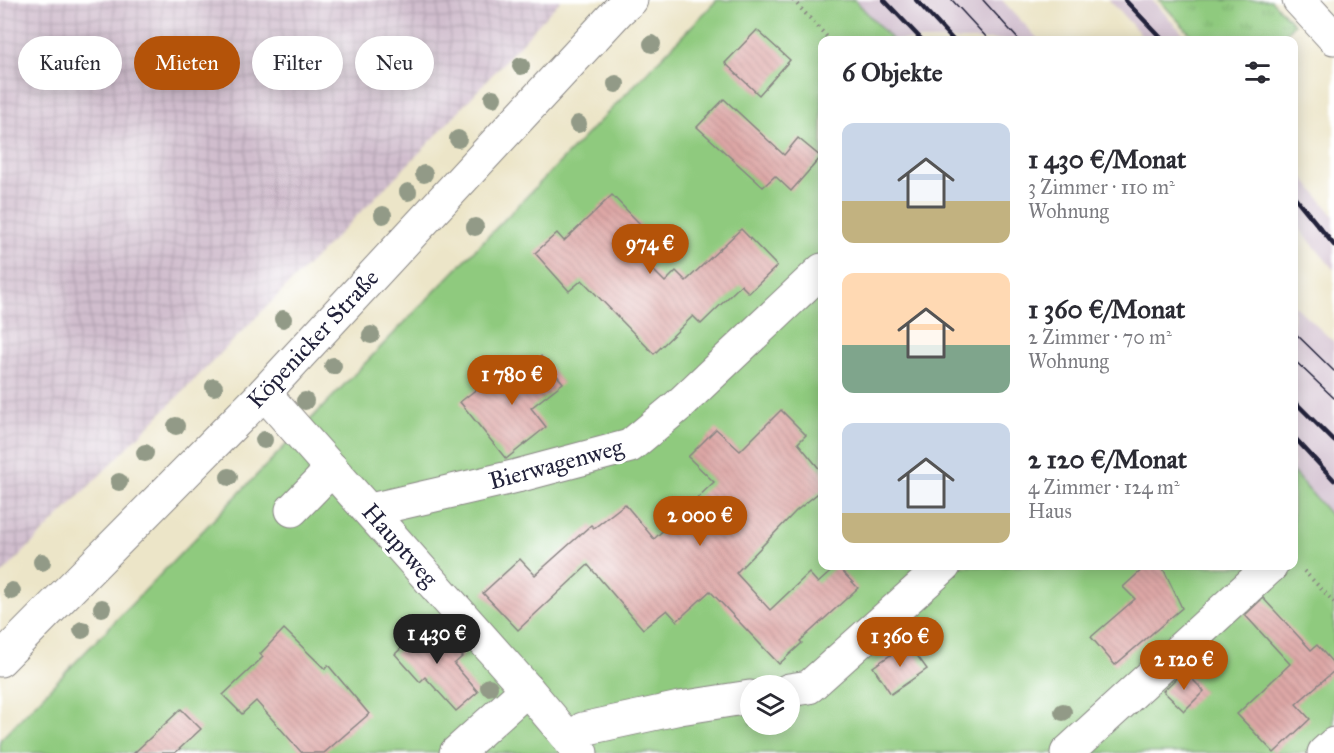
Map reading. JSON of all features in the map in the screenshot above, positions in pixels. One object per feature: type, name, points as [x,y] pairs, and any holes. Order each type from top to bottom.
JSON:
[{"type":"main road","points":[[1299,0],[1334,38]]},
{"type":"main road","name":"Köpenicker Straße","points":[[0,660],[264,393],[625,3]]},
{"type":"main road","name":"Bierwagenweg","points":[[370,510],[517,476],[630,446],[678,406],[818,274]]},
{"type":"main road","name":"Hauptweg","points":[[264,393],[370,510],[575,747]]},
{"type":"main road","points":[[292,510],[332,469]]},
{"type":"main road","points":[[800,688],[809,687],[940,570]]},
{"type":"main road","points":[[1067,753],[1282,570]]},
{"type":"main road","points":[[456,753],[527,689]]},
{"type":"main road","points":[[575,747],[583,729],[680,708],[740,699]]},
{"type":"main road","points":[[1324,753],[1334,744]]},
{"type":"path","points":[[793,0],[826,36]]},
{"type":"path","points":[[1290,570],[1334,602]]},
{"type":"shaded area","points":[[0,0],[561,0],[432,140],[0,576]]},
{"type":"shaded area","points":[[855,0],[1002,0],[1035,36],[888,36]]},
{"type":"shaded area","points":[[1109,0],[1152,0],[1185,36],[1142,36]]},
{"type":"shaded area","points":[[1298,171],[1334,216],[1334,270],[1298,227]]},
{"type":"shaded area","points":[[1298,309],[1334,342],[1334,519],[1298,478]]},
{"type":"green space","points":[[717,0],[855,0],[888,36],[818,36],[818,570],[1298,570],[1298,478],[1334,519],[1334,753],[0,753],[0,740]]},
{"type":"green space","points":[[1159,0],[1271,0],[1294,24],[1283,36],[1192,36]]},
{"type":"building","points":[[757,30],[790,60],[759,95],[725,63]]},
{"type":"building","points":[[724,99],[784,155],[798,138],[818,155],[818,160],[791,191],[775,176],[763,187],[697,127]]},
{"type":"building","points":[[612,195],[641,225],[624,241],[665,282],[676,271],[686,281],[741,229],[777,266],[749,293],[741,285],[701,324],[693,316],[654,354],[582,280],[569,291],[535,253],[557,233],[564,241]]},
{"type":"building","points":[[541,356],[563,383],[531,408],[546,427],[506,459],[460,402],[501,370],[510,381]]},
{"type":"building","points":[[781,410],[806,435],[798,443],[818,467],[818,493],[796,511],[736,573],[770,610],[809,573],[818,583],[833,570],[841,570],[858,588],[800,641],[802,643],[779,664],[710,591],[677,621],[667,610],[643,629],[588,565],[518,630],[483,593],[520,559],[535,575],[591,525],[594,528],[625,504],[654,539],[714,482],[688,457],[716,429],[740,451]]},
{"type":"building","points":[[1142,570],[1164,570],[1182,608],[1115,665],[1091,637],[1135,599],[1123,587]]},
{"type":"building","points":[[1263,598],[1311,650],[1317,645],[1334,664],[1334,671],[1296,704],[1310,719],[1274,753],[1237,714],[1290,664],[1245,615]]},
{"type":"building","points":[[431,621],[463,656],[454,664],[478,692],[456,711],[425,677],[420,682],[395,654]]},
{"type":"building","points":[[284,629],[325,669],[328,665],[369,714],[324,753],[302,753],[256,701],[242,714],[223,695],[263,657],[260,654]]},
{"type":"building","points":[[908,643],[927,669],[891,694],[873,667]]},
{"type":"building","points":[[1184,671],[1204,691],[1184,711],[1163,691]]},
{"type":"building","points":[[181,709],[201,729],[175,753],[134,753]]},
{"type":"tram line","points":[[952,0],[985,36]]},
{"type":"tram line","points":[[983,0],[1015,36]]},
{"type":"tram line","points":[[1298,336],[1334,371]]},
{"type":"tram line","points":[[1298,364],[1334,398]]},
{"type":"railway","points":[[884,0],[918,36]]},
{"type":"railway","points":[[916,0],[949,36]]},
{"type":"railway","points":[[1125,0],[1159,36]]},
{"type":"railway","points":[[1298,201],[1334,245]]},
{"type":"railway","points":[[1298,405],[1334,441]]},
{"type":"railway","points":[[1298,441],[1334,480]]}]
